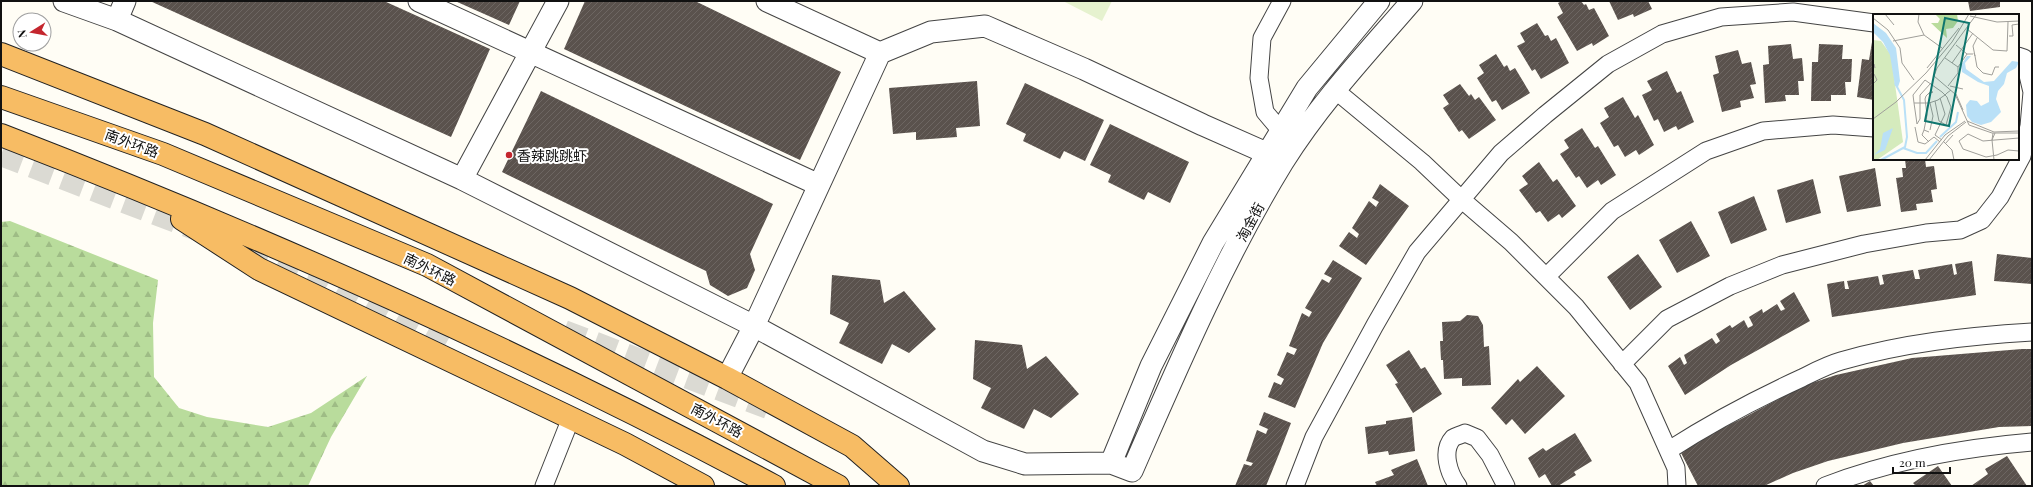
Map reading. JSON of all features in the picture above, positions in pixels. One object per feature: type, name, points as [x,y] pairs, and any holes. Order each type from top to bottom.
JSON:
[{"type":"highway","points":[[1,54],[205,134],[570,298],[727,378],[852,446],[898,486]]},
{"type":"highway","name":"南外环路","points":[[1,97],[163,154],[427,265],[838,486]]},
{"type":"highway","points":[[1,135],[127,184],[444,322],[673,432],[774,486]]},
{"type":"highway","points":[[127,184],[259,269],[626,444],[704,486]]},
{"type":"street","points":[[64,1],[117,20],[462,178],[754,326],[983,451],[1026,464],[1111,463],[1151,366],[1213,243],[1275,157],[1281,131],[1307,88],[1379,1]]},
{"type":"street","points":[[117,20],[125,1]]},
{"type":"street","points":[[419,1],[819,185]]},
{"type":"street","points":[[462,178],[558,1]]},
{"type":"street","points":[[767,1],[880,53]]},
{"type":"street","points":[[1281,131],[1265,112],[1259,78],[1262,38],[1282,1]]},
{"type":"street","name":"淘金街","points":[[1111,463],[1132,471],[1275,157],[1412,1]]},
{"type":"street","points":[[1295,486],[1314,437],[1417,252],[1502,153],[1545,115],[1608,64],[1662,34],[1721,17],[1793,12],[1873,23]]},
{"type":"street","points":[[727,378],[754,326],[880,53],[931,32],[985,26],[1084,69],[1275,157]]},
{"type":"street","points":[[1622,364],[1667,319],[1730,286],[1782,265],[1864,244],[1926,233],[1960,230],[1982,220],[2000,197],[2024,157],[2032,92],[2024,58],[2019,56]]},
{"type":"street","points":[[1335,90],[1422,162],[1461,200],[1511,242],[1576,307],[1638,383],[1676,468],[1677,486]]},
{"type":"street","points":[[1546,277],[1612,211],[1706,151],[1763,131],[1833,125],[1873,128]]},
{"type":"street","points":[[1668,450],[1702,429],[1777,389],[1839,361],[1912,344],[1977,336],[2032,332]]},
{"type":"street","points":[[544,486],[571,418]]},
{"type":"street","points":[[1458,486],[1448,464],[1447,448],[1454,438],[1465,433],[1478,438],[1490,455],[1506,486]]},
{"type":"street","points":[[1825,486],[1858,473],[1919,457],[1978,447],[2032,442]]},
{"type":"green space","points":[[1063,1],[1112,1],[1102,21]]},
{"type":"green space","points":[[10,221],[158,280],[153,323],[154,377],[179,408],[207,417],[268,427],[311,413],[367,376],[331,437],[308,486],[1,486],[1,222]]},
{"type":"building","points":[[150,1],[384,1],[490,49],[451,137]]},
{"type":"building","points":[[455,1],[520,1],[509,25]]},
{"type":"building","points":[[585,1],[695,1],[841,72],[800,160],[564,49]]},
{"type":"building","points":[[1562,1],[1581,1],[1584,5],[1586,4],[1589,10],[1594,8],[1609,36],[1593,46],[1592,43],[1577,51],[1557,17],[1563,13],[1558,3]]},
{"type":"building","points":[[1609,1],[1648,1],[1652,9],[1634,17],[1633,14],[1618,20]]},
{"type":"building","points":[[1968,1],[2000,1],[2000,7],[1970,11]]},
{"type":"building","points":[[1537,23],[1545,36],[1548,35],[1551,41],[1556,38],[1569,63],[1541,79],[1535,69],[1532,71],[1517,46],[1525,42],[1520,33]]},
{"type":"building","points":[[1872,42],[1873,100],[1857,97],[1862,59],[1869,60]]},
{"type":"building","points":[[1791,44],[1793,59],[1802,58],[1804,81],[1798,81],[1799,95],[1785,95],[1786,101],[1765,103],[1763,65],[1769,64],[1768,46]]},
{"type":"building","points":[[1819,44],[1843,45],[1842,59],[1852,59],[1851,82],[1845,82],[1846,95],[1831,95],[1831,101],[1811,101],[1812,62],[1818,62]]},
{"type":"building","points":[[1738,50],[1742,64],[1751,62],[1756,84],[1750,85],[1754,98],[1740,101],[1741,107],[1722,112],[1713,75],[1719,73],[1715,56]]},
{"type":"building","points":[[1496,54],[1504,67],[1507,65],[1510,71],[1515,68],[1530,93],[1502,110],[1496,100],[1492,102],[1477,78],[1484,73],[1479,65]]},
{"type":"building","points":[[1667,71],[1677,93],[1681,91],[1694,122],[1678,130],[1676,126],[1664,132],[1658,119],[1654,121],[1642,95],[1652,90],[1647,81]]},
{"type":"building","points":[[977,81],[980,126],[956,128],[957,137],[916,140],[916,132],[893,134],[889,88]]},
{"type":"building","points":[[1025,83],[1104,120],[1085,161],[1064,151],[1060,159],[1023,141],[1026,134],[1006,124]]},
{"type":"building","points":[[1460,84],[1469,96],[1471,94],[1475,100],[1479,97],[1496,120],[1469,139],[1462,130],[1459,132],[1443,108],[1449,104],[1443,95]]},
{"type":"building","points":[[541,91],[773,204],[750,254],[755,270],[747,288],[728,296],[710,285],[706,271],[502,172]]},
{"type":"building","points":[[1623,97],[1635,118],[1638,115],[1654,145],[1639,155],[1636,150],[1625,157],[1618,145],[1614,147],[1600,123],[1609,117],[1604,108]]},
{"type":"building","points":[[1110,124],[1189,162],[1170,203],[1148,192],[1144,200],[1108,182],[1111,175],[1090,165]]},
{"type":"building","points":[[1582,128],[1595,148],[1598,146],[1616,175],[1601,185],[1598,180],[1587,188],[1579,176],[1576,178],[1560,154],[1569,148],[1564,140]]},
{"type":"building","points":[[1905,160],[1925,160],[1926,167],[1934,166],[1937,189],[1931,190],[1933,202],[1916,204],[1917,210],[1901,212],[1896,178],[1903,177],[1902,168],[1906,168]]},
{"type":"building","points":[[1539,162],[1553,182],[1557,179],[1576,206],[1562,218],[1559,214],[1548,222],[1540,211],[1536,213],[1519,190],[1528,184],[1522,176]]},
{"type":"building","points":[[1875,168],[1881,206],[1847,212],[1839,176]]},
{"type":"building","points":[[1813,179],[1821,213],[1786,223],[1777,190]]},
{"type":"building","points":[[1380,184],[1409,206],[1366,265],[1339,246],[1349,232],[1357,238],[1359,234],[1352,228],[1369,201],[1376,207],[1379,202],[1372,198]]},
{"type":"building","points":[[1754,196],[1767,230],[1731,244],[1718,212]]},
{"type":"building","points":[[1691,221],[1710,256],[1677,273],[1659,240]]},
{"type":"building","points":[[1638,254],[1662,287],[1630,310],[1607,277]]},
{"type":"building","points":[[1997,254],[2032,258],[2032,284],[1994,281]]},
{"type":"building","points":[[1333,260],[1362,278],[1323,343],[1295,408],[1268,397],[1274,382],[1281,385],[1284,379],[1277,375],[1287,352],[1294,355],[1297,349],[1289,346],[1302,313],[1309,317],[1312,312],[1305,308],[1322,279],[1329,283],[1332,278],[1324,274]]},
{"type":"building","points":[[1972,261],[1976,295],[1832,317],[1827,284],[1844,281],[1845,289],[1849,289],[1847,281],[1878,276],[1880,285],[1884,284],[1882,275],[1913,270],[1915,279],[1920,279],[1918,270],[1952,264],[1954,275],[1957,274],[1955,264]]},
{"type":"building","points":[[832,275],[880,280],[884,303],[904,291],[936,329],[909,353],[892,344],[882,364],[839,343],[849,323],[830,314]]},
{"type":"building","points":[[1794,292],[1810,321],[1731,365],[1685,395],[1668,366],[1680,357],[1684,365],[1687,363],[1684,355],[1712,338],[1716,344],[1720,341],[1716,334],[1730,325],[1732,328],[1744,320],[1748,328],[1752,326],[1753,325],[1749,317],[1762,309],[1763,313],[1777,304],[1781,311],[1785,309],[1780,301]]},
{"type":"building","points":[[1467,315],[1478,316],[1483,325],[1484,347],[1489,346],[1491,385],[1462,386],[1462,378],[1444,379],[1440,341],[1443,341],[1442,322],[1460,321]]},
{"type":"building","points":[[975,340],[1022,345],[1027,369],[1046,356],[1079,394],[1051,418],[1034,409],[1024,429],[981,408],[991,388],[973,379]]},
{"type":"building","points":[[2032,349],[2032,426],[1999,427],[1903,443],[1828,461],[1793,473],[1764,486],[1698,486],[1679,449],[1743,418],[1803,386],[1836,375],[1912,358]]},
{"type":"building","points":[[1409,350],[1421,369],[1425,367],[1442,394],[1413,413],[1395,384],[1398,383],[1386,365]]},
{"type":"building","points":[[1537,366],[1565,396],[1525,434],[1512,419],[1506,425],[1491,408],[1518,379],[1520,382]]},
{"type":"building","points":[[1264,412],[1291,423],[1279,454],[1266,486],[1235,486],[1244,464],[1251,466],[1253,463],[1246,461],[1257,430],[1266,434],[1268,429],[1259,425]]},
{"type":"building","points":[[1412,417],[1415,451],[1389,455],[1388,451],[1368,454],[1365,427],[1386,424],[1386,421]]},
{"type":"building","points":[[1575,433],[1592,461],[1574,472],[1576,475],[1558,486],[1552,486],[1545,474],[1539,478],[1528,458],[1543,448],[1546,451]]},
{"type":"building","points":[[2007,456],[2027,486],[1971,486],[1988,474],[1985,469]]},
{"type":"building","points":[[1417,459],[1428,486],[1377,486],[1375,482],[1394,475],[1391,470]]},
{"type":"building","points":[[1938,466],[1952,486],[1916,486],[1913,483]]},
{"type":"building","points":[[1870,481],[1874,486],[1862,486]]},
{"type":"tunnel","points":[[1,155],[323,278],[452,351]]},
{"type":"tunnel","points":[[564,331],[768,408]]},
{"type":"place","name":"香辣跳跳虾","points":[[509,155]]}]
